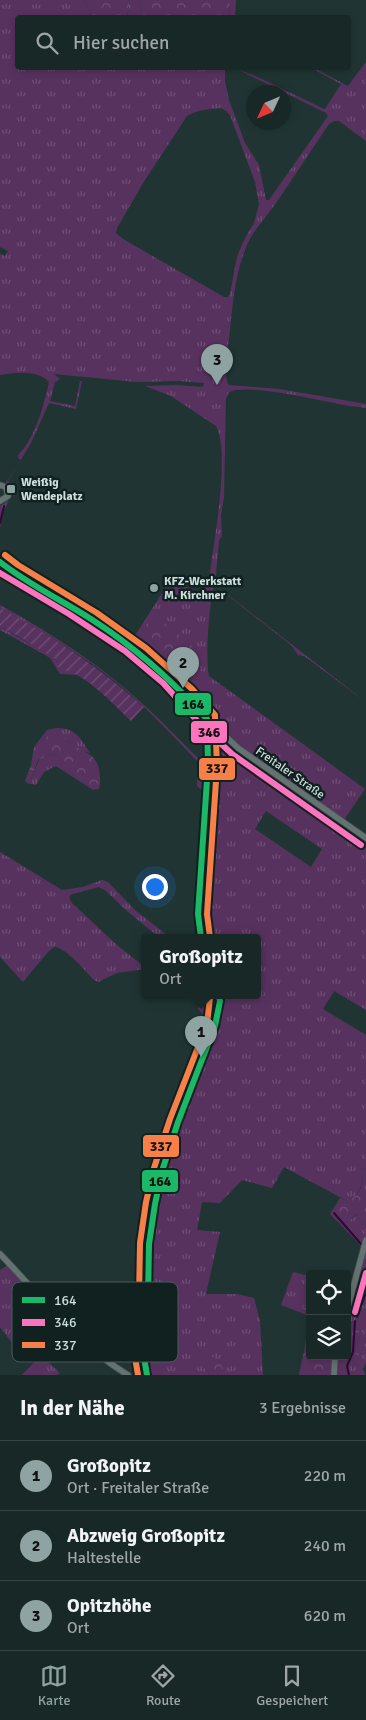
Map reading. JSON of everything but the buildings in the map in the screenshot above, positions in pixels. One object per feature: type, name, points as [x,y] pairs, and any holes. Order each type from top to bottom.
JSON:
[{"type":"street","points":[[0,484],[6,487],[8,496],[0,501]]},
{"type":"street","name":"Freitaler Straße","points":[[0,562],[130,644],[169,678],[208,719],[251,758],[366,838]]},
{"type":"street","points":[[200,934],[198,914],[208,765],[208,719]]},
{"type":"street","points":[[149,1282],[149,1244],[158,1185],[178,1122],[216,1026],[220,999]]},
{"type":"street","points":[[351,1295],[366,1240]]},
{"type":"street","points":[[0,1254],[25,1282]]},
{"type":"street","points":[[334,1375],[335,1360]]},
{"type":"street","points":[[110,1362],[128,1375]]},
{"type":"street","points":[[145,1362],[147,1375]]},
{"type":"green space","points":[[0,0],[84,0],[92,15],[15,15],[15,70],[225,70],[229,100],[245,143],[259,165],[266,200],[269,200],[328,116],[326,113],[291,96],[291,93],[325,109],[341,84],[315,70],[348,86],[366,62],[366,141],[339,121],[329,124],[251,237],[241,261],[236,283],[226,363],[226,376],[229,385],[279,389],[366,404],[366,408],[270,391],[254,390],[229,392],[226,399],[224,497],[221,515],[222,536],[219,540],[215,585],[366,702],[304,656],[298,655],[291,645],[217,587],[214,587],[208,632],[207,657],[209,676],[365,789],[340,826],[366,844],[366,1010],[334,991],[323,1009],[366,1035],[366,1168],[357,1170],[363,1177],[361,1184],[356,1194],[347,1201],[284,1167],[272,1188],[242,1180],[220,1203],[202,1202],[197,1230],[220,1232],[206,1294],[237,1294],[254,1298],[260,1321],[263,1375],[228,1375],[216,1361],[209,1359],[205,1360],[202,1365],[210,1375],[144,1375],[142,1362],[178,1362],[178,1282],[145,1282],[146,1251],[148,1217],[157,1172],[171,1130],[211,1028],[208,1020],[198,1009],[198,1006],[203,999],[261,999],[261,934],[198,934],[195,911],[203,794],[202,790],[197,786],[198,762],[161,723],[108,676],[63,644],[0,608],[0,605],[38,627],[94,664],[129,691],[200,760],[204,761],[204,741],[201,725],[195,713],[181,696],[159,674],[117,640],[71,610],[0,570],[2,562],[0,555],[10,564],[69,599],[78,599],[74,604],[131,642],[171,579],[198,593],[204,589],[208,581],[221,487],[222,451],[220,437],[216,426],[171,396],[145,386],[176,385],[203,387],[204,383],[178,381],[137,382],[54,374],[60,379],[55,382],[50,401],[75,406],[80,381],[82,381],[76,409],[49,403],[31,443],[21,460],[18,458],[18,455],[34,431],[49,382],[39,375],[33,374],[12,373],[0,375],[0,254],[5,256],[8,251],[0,247]],"holes":[[[221,108],[230,115],[255,182],[259,204],[254,223],[237,257],[230,294],[228,297],[224,297],[123,239],[116,233],[143,183],[187,116],[199,111]],[[266,811],[322,849],[311,867],[255,829]]]},
{"type":"green space","points":[[84,0],[130,0],[127,15],[92,15]]},
{"type":"green space","points":[[130,0],[139,0],[143,15],[128,15]]},
{"type":"green space","points":[[139,0],[230,0],[229,15],[143,15]]},
{"type":"green space","points":[[230,0],[236,0],[235,15],[229,15]]},
{"type":"green space","points":[[239,70],[240,70],[274,85],[269,85]]},
{"type":"green space","points":[[17,466],[8,481],[11,493],[6,483]]},
{"type":"green space","points":[[10,496],[3,513],[0,529],[0,506]]},
{"type":"green space","points":[[0,608],[38,629],[75,653],[144,707],[131,721],[91,685],[77,675],[55,665],[58,661],[0,627]]},
{"type":"green space","points":[[156,615],[199,652],[199,697],[185,682],[137,641],[148,622]]},
{"type":"green space","points":[[0,627],[38,648],[78,675],[60,674],[50,658],[0,630]]},
{"type":"green space","points":[[57,728],[69,730],[77,735],[90,753],[75,747],[63,736],[50,734],[34,747],[47,730]]},
{"type":"green space","points":[[61,731],[70,743],[92,756],[96,762],[100,777],[99,789],[93,790],[73,777],[71,771],[58,756],[52,754],[38,760],[30,782],[27,783],[25,781],[31,765],[34,747],[50,734]]},
{"type":"green space","points":[[52,754],[58,756],[71,771],[73,777],[56,766],[44,772],[36,785],[26,783],[30,782],[39,760]]},
{"type":"green space","points":[[0,852],[62,890],[83,887],[102,880],[108,882],[136,911],[166,934],[155,934],[99,887],[72,894],[69,897],[72,903],[118,946],[141,964],[141,970],[117,973],[98,982],[70,955],[54,947],[23,982],[0,957]]},
{"type":"green space","points":[[366,1168],[366,1223],[357,1214],[347,1222],[340,1224],[330,1214],[340,1198],[347,1201],[361,1188],[363,1177],[356,1170]]},
{"type":"green space","points":[[358,1214],[361,1220],[366,1223],[365,1346],[357,1346],[359,1334],[353,1321],[351,1323],[351,1283],[361,1246],[340,1224],[347,1222]]},
{"type":"green space","points":[[8,1265],[23,1282],[12,1282],[12,1343],[0,1327],[0,1270]]},
{"type":"green space","points":[[293,1272],[306,1274],[306,1306],[304,1306],[306,1315],[281,1305]]},
{"type":"green space","points":[[353,1321],[358,1323],[357,1345],[364,1346],[366,1342],[366,1353],[358,1355],[351,1353],[351,1323]]},
{"type":"green space","points":[[306,1337],[306,1360],[332,1360],[331,1375],[299,1375]]},
{"type":"green space","points":[[351,1353],[358,1355],[366,1353],[366,1363],[363,1369],[365,1375],[331,1375],[332,1360],[351,1360]]},
{"type":"green space","points":[[212,1356],[228,1375],[210,1375],[202,1365],[202,1361]]},
{"type":"green space","points":[[34,1362],[48,1362],[60,1373],[57,1375],[22,1375]]},
{"type":"waterway","points":[[0,523],[4,506]]},
{"type":"waterway","points":[[0,557],[9,565],[47,587]]},
{"type":"waterway","points":[[334,1213],[361,1244]]},
{"type":"waterway","points":[[357,1317],[365,1295],[363,1283],[366,1275]]},
{"type":"waterway","points":[[349,1375],[347,1366],[353,1352],[355,1321]]},
{"type":"transit line","name":"337","points":[[5,555],[18,565],[97,613],[146,648],[192,689],[215,715],[217,766],[207,914],[210,934]]},
{"type":"transit line","name":"164","points":[[0,562],[33,585],[91,619],[123,641],[167,678],[207,719],[208,765],[198,914],[200,934]]},
{"type":"transit line","name":"346","points":[[0,573],[69,614],[125,651],[163,683],[201,725],[232,754],[361,845]]},
{"type":"transit line","name":"337","points":[[139,1282],[140,1243],[146,1202],[154,1168],[170,1119],[207,1024],[210,999]]},
{"type":"transit line","name":"164","points":[[148,1282],[149,1244],[162,1171],[178,1122],[215,1026],[220,999]]},
{"type":"transit line","name":"346","points":[[355,1312],[366,1273]]},
{"type":"transit line","name":"337","points":[[136,1362],[138,1375]]},
{"type":"transit line","name":"164","points":[[145,1362],[147,1375]]},
{"type":"place","name":"Opitzhöhe","points":[[217,385]]},
{"type":"place","name":"Weißig Wendeplatz","points":[[11,489]]},
{"type":"place","name":"KFZ-Werkstatt M. Kirchner","points":[[154,588]]},
{"type":"place","name":"Abzweig Großopitz","points":[[183,688]]},
{"type":"place","name":"Großopitz","points":[[201,1057]]}]
